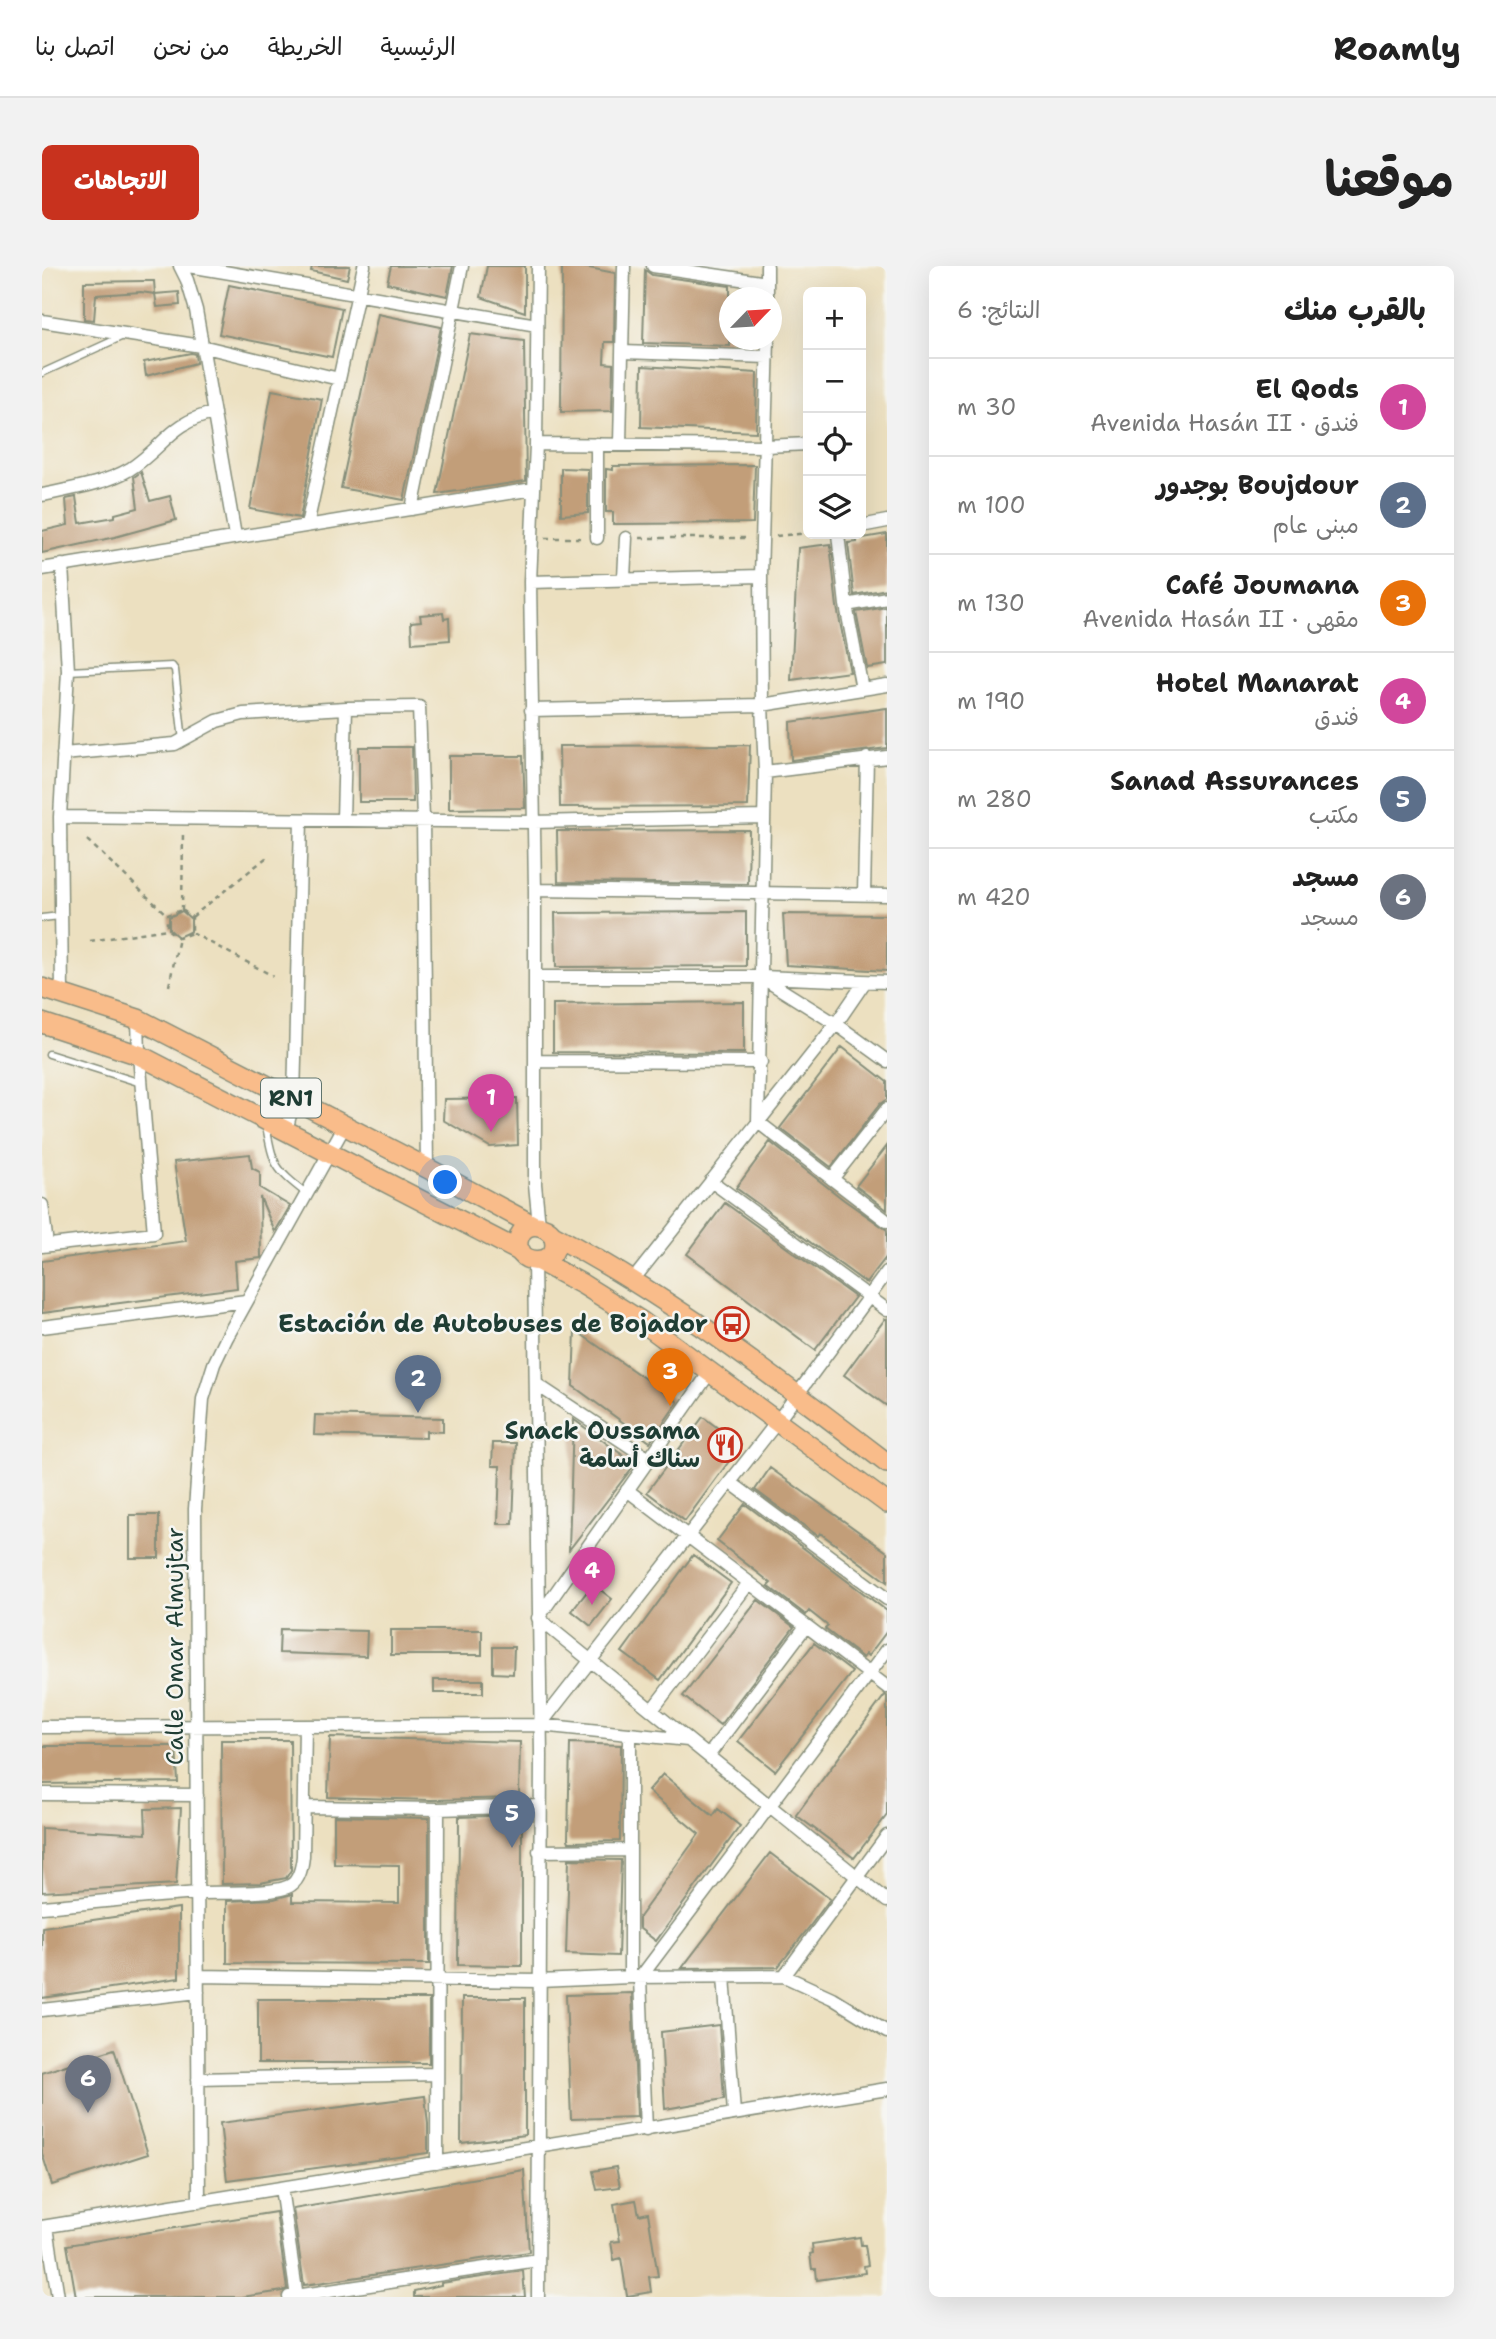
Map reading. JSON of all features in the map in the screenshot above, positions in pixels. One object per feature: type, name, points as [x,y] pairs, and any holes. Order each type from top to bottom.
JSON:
[{"type":"main road","name":"RN1","points":[[42,988],[138,1019],[541,1228],[633,1280],[796,1393],[887,1463]]},
{"type":"main road","name":"RN1","points":[[42,1023],[139,1055],[582,1284],[641,1321],[887,1503]]},
{"type":"main road","points":[[541,1228],[555,1246],[553,1252],[550,1256],[531,1258],[519,1241],[520,1236],[523,1231],[541,1228]]},
{"type":"street","points":[[180,266],[192,294],[235,536]]},
{"type":"street","points":[[189,266],[262,271],[358,294],[537,325]]},
{"type":"street","points":[[307,525],[364,266]]},
{"type":"street","points":[[412,509],[462,266]]},
{"type":"street","points":[[538,266],[536,444],[530,582],[536,976],[535,1184],[541,1228]]},
{"type":"street","points":[[620,443],[624,266]]},
{"type":"street","points":[[653,266],[767,283]]},
{"type":"street","points":[[767,266],[767,287]]},
{"type":"street","points":[[42,321],[201,346],[339,379]]},
{"type":"street","points":[[758,1122],[765,772],[761,576],[768,350]]},
{"type":"street","points":[[623,352],[768,357]]},
{"type":"street","points":[[42,495],[127,471],[185,422],[214,413]]},
{"type":"street","points":[[536,444],[803,444]]},
{"type":"street","points":[[597,444],[597,538]]},
{"type":"street","points":[[42,569],[533,489]]},
{"type":"street","points":[[866,525],[887,521]]},
{"type":"street","points":[[624,578],[626,538]]},
{"type":"street","points":[[839,539],[846,604],[862,689]]},
{"type":"street","points":[[62,565],[68,671],[60,817],[62,993]]},
{"type":"street","points":[[530,582],[761,576]]},
{"type":"street","points":[[846,604],[887,598]]},
{"type":"street","points":[[531,710],[762,705],[887,685]]},
{"type":"street","points":[[63,754],[165,745],[183,741],[217,721],[243,714],[419,707],[427,1168]]},
{"type":"street","points":[[343,819],[346,708]]},
{"type":"street","points":[[765,772],[887,757]]},
{"type":"street","points":[[864,894],[867,758]]},
{"type":"street","points":[[60,817],[534,822],[764,817]]},
{"type":"street","points":[[286,1131],[294,1099],[300,820]]},
{"type":"street","points":[[535,890],[887,895]]},
{"type":"street","points":[[536,976],[761,977],[887,982]]},
{"type":"street","points":[[761,977],[836,1024],[887,1061]]},
{"type":"street","points":[[633,1280],[836,1024],[863,983]]},
{"type":"street","points":[[42,1205],[44,1245],[154,1233],[138,1019]]},
{"type":"street","points":[[536,1060],[761,1062]]},
{"type":"street","points":[[832,1179],[887,1108]]},
{"type":"street","points":[[758,1122],[887,1221]]},
{"type":"street","name":"Calle Omar Almujtar","points":[[199,2202],[195,1508],[203,1399],[214,1364],[246,1301],[345,1125]]},
{"type":"street","points":[[711,1181],[887,1310]]},
{"type":"street","points":[[531,1258],[536,1384],[540,1725],[538,2297]]},
{"type":"street","points":[[540,1725],[777,1422],[887,1272]]},
{"type":"street","points":[[42,1327],[246,1301]]},
{"type":"street","points":[[538,1618],[710,1372]]},
{"type":"street","points":[[536,1384],[649,1459]]},
{"type":"street","points":[[730,1482],[887,1599]]},
{"type":"street","points":[[627,1490],[887,1687]]},
{"type":"street","points":[[652,1710],[749,1583]]},
{"type":"street","points":[[538,1618],[887,1902]]},
{"type":"street","points":[[708,1756],[806,1626]]},
{"type":"street","points":[[635,1978],[770,1806],[887,1650]]},
{"type":"street","points":[[42,1727],[540,1725],[689,1740]]},
{"type":"street","points":[[42,1907],[197,1893],[258,1891],[290,1886],[295,1882],[302,1864],[305,1726]]},
{"type":"street","points":[[629,1734],[635,1978],[646,2130]]},
{"type":"street","points":[[42,1794],[197,1794]]},
{"type":"street","points":[[304,1807],[438,1809],[540,1806]]},
{"type":"street","points":[[437,2163],[438,1809]]},
{"type":"street","points":[[784,1976],[887,1836]]},
{"type":"street","points":[[540,1851],[630,1850]]},
{"type":"street","points":[[198,1976],[539,1982],[784,1976],[832,1998],[887,2032]]},
{"type":"street","points":[[724,1976],[734,2113]]},
{"type":"street","points":[[42,2010],[198,1992]]},
{"type":"street","points":[[198,2079],[437,2074]]},
{"type":"street","points":[[58,2297],[44,2227],[887,2089]]},
{"type":"street","points":[[281,2189],[294,2297],[538,2260]]},
{"type":"lane","points":[[42,373],[126,334]]},
{"type":"lane","points":[[68,671],[172,666],[175,670],[183,741]]},
{"type":"lane","points":[[42,918],[60,916]]},
{"type":"lane","points":[[49,1054],[141,1083]]},
{"type":"lane","points":[[265,1120],[272,1156],[279,1171],[307,1194]]},
{"type":"path","points":[[626,538],[763,537],[803,533]]},
{"type":"path","points":[[531,538],[597,538]]},
{"type":"path","points":[[184,818],[182,909],[192,918],[192,933]]},
{"type":"path","points":[[87,841],[167,915],[167,929]]},
{"type":"path","points":[[192,918],[268,857]]},
{"type":"path","points":[[167,915],[182,909]]},
{"type":"path","points":[[90,941],[167,929],[179,939]]},
{"type":"path","points":[[179,939],[192,933]]},
{"type":"path","points":[[192,933],[273,976]]},
{"type":"path","points":[[169,986],[179,939]]},
{"type":"building","points":[[312,266],[350,266],[347,279],[311,271]]},
{"type":"building","points":[[391,266],[453,266],[447,296],[387,283]]},
{"type":"building","points":[[487,266],[525,266],[525,312],[481,297]]},
{"type":"building","points":[[562,266],[579,266],[615,273],[614,342],[605,342],[604,363],[613,364],[612,411],[561,412]]},
{"type":"building","points":[[645,270],[652,275],[730,286],[719,287],[719,346],[643,343]]},
{"type":"building","points":[[154,281],[155,294],[141,292],[96,295],[94,320],[84,319],[84,282]]},
{"type":"building","points":[[229,285],[342,308],[332,357],[219,334]]},
{"type":"building","points":[[179,292],[180,305],[157,307],[155,294]]},
{"type":"building","points":[[378,314],[441,327],[404,500],[341,488]]},
{"type":"building","points":[[470,334],[524,341],[526,481],[437,494]]},
{"type":"building","points":[[195,354],[196,363],[146,376],[144,362]]},
{"type":"building","points":[[642,366],[757,373],[756,432],[641,427]]},
{"type":"building","points":[[272,390],[322,399],[300,518],[250,509]]},
{"type":"building","points":[[755,465],[753,523],[613,524],[613,512],[606,512],[606,469],[613,470],[613,466]]},
{"type":"building","points":[[561,468],[588,469],[588,513],[561,515]]},
{"type":"building","points":[[141,472],[150,501],[170,496],[176,520],[42,553],[42,531],[68,525],[66,499],[76,497],[80,523],[115,517],[115,514],[138,508],[134,477]]},
{"type":"building","points":[[887,534],[887,589],[854,595],[848,543]]},
{"type":"building","points":[[830,544],[837,607],[850,672],[791,680],[798,548]]},
{"type":"building","points":[[887,607],[887,665],[867,668],[856,612]]},
{"type":"building","points":[[443,613],[444,619],[449,618],[450,640],[412,643],[411,622],[421,621],[420,615]]},
{"type":"building","points":[[887,708],[887,748],[791,760],[790,722]]},
{"type":"building","points":[[750,745],[748,806],[560,807],[559,746]]},
{"type":"building","points":[[359,747],[412,747],[413,802],[359,802]]},
{"type":"building","points":[[449,756],[523,756],[525,808],[449,809]]},
{"type":"building","points":[[749,830],[748,884],[558,882],[557,831]]},
{"type":"building","points":[[182,911],[191,919],[191,931],[178,937],[169,929],[169,917]]},
{"type":"building","points":[[746,912],[746,966],[556,967],[555,913]]},
{"type":"building","points":[[783,914],[887,915],[887,971],[786,965]]},
{"type":"building","points":[[744,1002],[744,1053],[553,1052],[553,1004]]},
{"type":"building","points":[[842,1047],[887,1082],[887,1099],[880,1104],[831,1167],[780,1128]]},
{"type":"building","points":[[517,1098],[518,1145],[490,1147],[443,1120],[444,1099]]},
{"type":"building","points":[[770,1142],[887,1230],[887,1256],[866,1283],[736,1188]]},
{"type":"building","points":[[887,1146],[887,1210],[856,1186]]},
{"type":"building","points":[[250,1154],[252,1168],[260,1172],[260,1188],[290,1206],[275,1232],[260,1197],[261,1258],[235,1261],[237,1288],[42,1313],[42,1261],[186,1241],[174,1162]]},
{"type":"building","points":[[725,1203],[855,1297],[815,1350],[687,1254]]},
{"type":"building","points":[[887,1319],[887,1406],[844,1375]]},
{"type":"building","points":[[575,1330],[678,1402],[650,1442],[573,1386]]},
{"type":"building","points":[[315,1415],[443,1418],[443,1432],[426,1431],[426,1438],[314,1435]]},
{"type":"building","points":[[703,1417],[741,1445],[685,1521],[647,1492]]},
{"type":"building","points":[[573,1419],[635,1464],[569,1550]]},
{"type":"building","points":[[493,1443],[516,1443],[513,1524],[498,1524],[500,1466],[492,1466]]},
{"type":"building","points":[[770,1468],[887,1552],[887,1582],[755,1490]]},
{"type":"building","points":[[745,1504],[887,1611],[887,1631],[868,1656],[866,1654],[863,1658],[825,1629],[828,1626],[809,1611],[806,1615],[768,1586],[771,1583],[717,1541]]},
{"type":"building","points":[[130,1515],[159,1515],[159,1558],[130,1558]]},
{"type":"building","points":[[693,1555],[731,1583],[660,1680],[622,1652]]},
{"type":"building","points":[[593,1584],[612,1599],[591,1626],[572,1611]]},
{"type":"building","points":[[758,1600],[794,1627],[720,1725],[683,1696]]},
{"type":"building","points":[[280,1629],[367,1631],[366,1656],[279,1653]]},
{"type":"building","points":[[391,1630],[482,1630],[482,1655],[391,1655]]},
{"type":"building","points":[[814,1643],[852,1672],[775,1771],[738,1741]]},
{"type":"building","points":[[493,1647],[514,1647],[513,1674],[493,1673]]},
{"type":"building","points":[[434,1680],[483,1680],[483,1693],[434,1693]]},
{"type":"building","points":[[885,1695],[887,1815],[854,1858],[796,1815]]},
{"type":"building","points":[[330,1737],[520,1742],[519,1798],[431,1800],[328,1797]]},
{"type":"building","points":[[221,1740],[290,1740],[291,1870],[286,1878],[260,1883],[222,1884]]},
{"type":"building","points":[[570,1743],[621,1745],[620,1841],[569,1842]]},
{"type":"building","points":[[42,1746],[176,1746],[178,1782],[42,1784]]},
{"type":"building","points":[[663,1774],[713,1816],[718,1809],[740,1826],[656,1941],[639,1928],[639,1917],[699,1834],[648,1791]]},
{"type":"building","points":[[181,1808],[176,1884],[42,1892],[42,1828],[146,1834],[145,1809]]},
{"type":"building","points":[[334,1816],[429,1818],[429,1964],[227,1963],[227,1901],[274,1899],[292,1894],[292,1902],[399,1903],[399,1865],[334,1864]]},
{"type":"building","points":[[459,1817],[522,1817],[522,1966],[458,1965]]},
{"type":"building","points":[[770,1853],[830,1899],[810,1926],[778,1967],[682,1968]]},
{"type":"building","points":[[569,1859],[621,1860],[618,1956],[566,1954]]},
{"type":"building","points":[[179,1908],[179,1978],[42,1998],[42,1927]]},
{"type":"building","points":[[632,1993],[637,2117],[571,2119],[566,1995]]},
{"type":"building","points":[[462,1998],[525,1998],[525,2135],[461,2143]]},
{"type":"building","points":[[258,1999],[429,1999],[429,2063],[258,2063]]},
{"type":"building","points":[[719,2025],[724,2099],[665,2109],[661,2032]]},
{"type":"building","points":[[114,2049],[148,2154],[52,2185],[42,2153],[42,2073]]},
{"type":"building","points":[[425,2096],[428,2153],[227,2180],[220,2123]]},
{"type":"building","points":[[616,2167],[620,2187],[597,2190],[593,2171]]},
{"type":"building","points":[[524,2170],[529,2252],[304,2285],[293,2209]]},
{"type":"building","points":[[636,2200],[639,2215],[648,2213],[658,2276],[649,2277],[651,2292],[627,2296],[621,2258],[614,2260],[611,2242],[620,2241],[614,2204]]},
{"type":"building","points":[[276,2212],[287,2289],[283,2291],[242,2297],[76,2297],[67,2245]]},
{"type":"building","points":[[860,2237],[861,2245],[865,2245],[868,2265],[864,2266],[865,2273],[817,2280],[816,2269],[812,2269],[812,2244]]},
{"type":"building","points":[[523,2271],[525,2297],[414,2297],[414,2291],[441,2283]]},
{"type":"place","name":"El Qods","points":[[491,1132]]},
{"type":"place","name":"Estación de Autobuses de Bojador","points":[[732,1324]]},
{"type":"place","name":"Café Joumana","points":[[670,1406]]},
{"type":"place","name":"Boujdour بوجدور","points":[[418,1413]]},
{"type":"place","name":"Snack Oussama سناك أسامة","points":[[725,1445]]},
{"type":"place","name":"Hotel Manarat","points":[[592,1605]]},
{"type":"place","name":"Sanad Assurances","points":[[512,1848]]},
{"type":"place","name":"مسجد","points":[[88,2113]]}]
